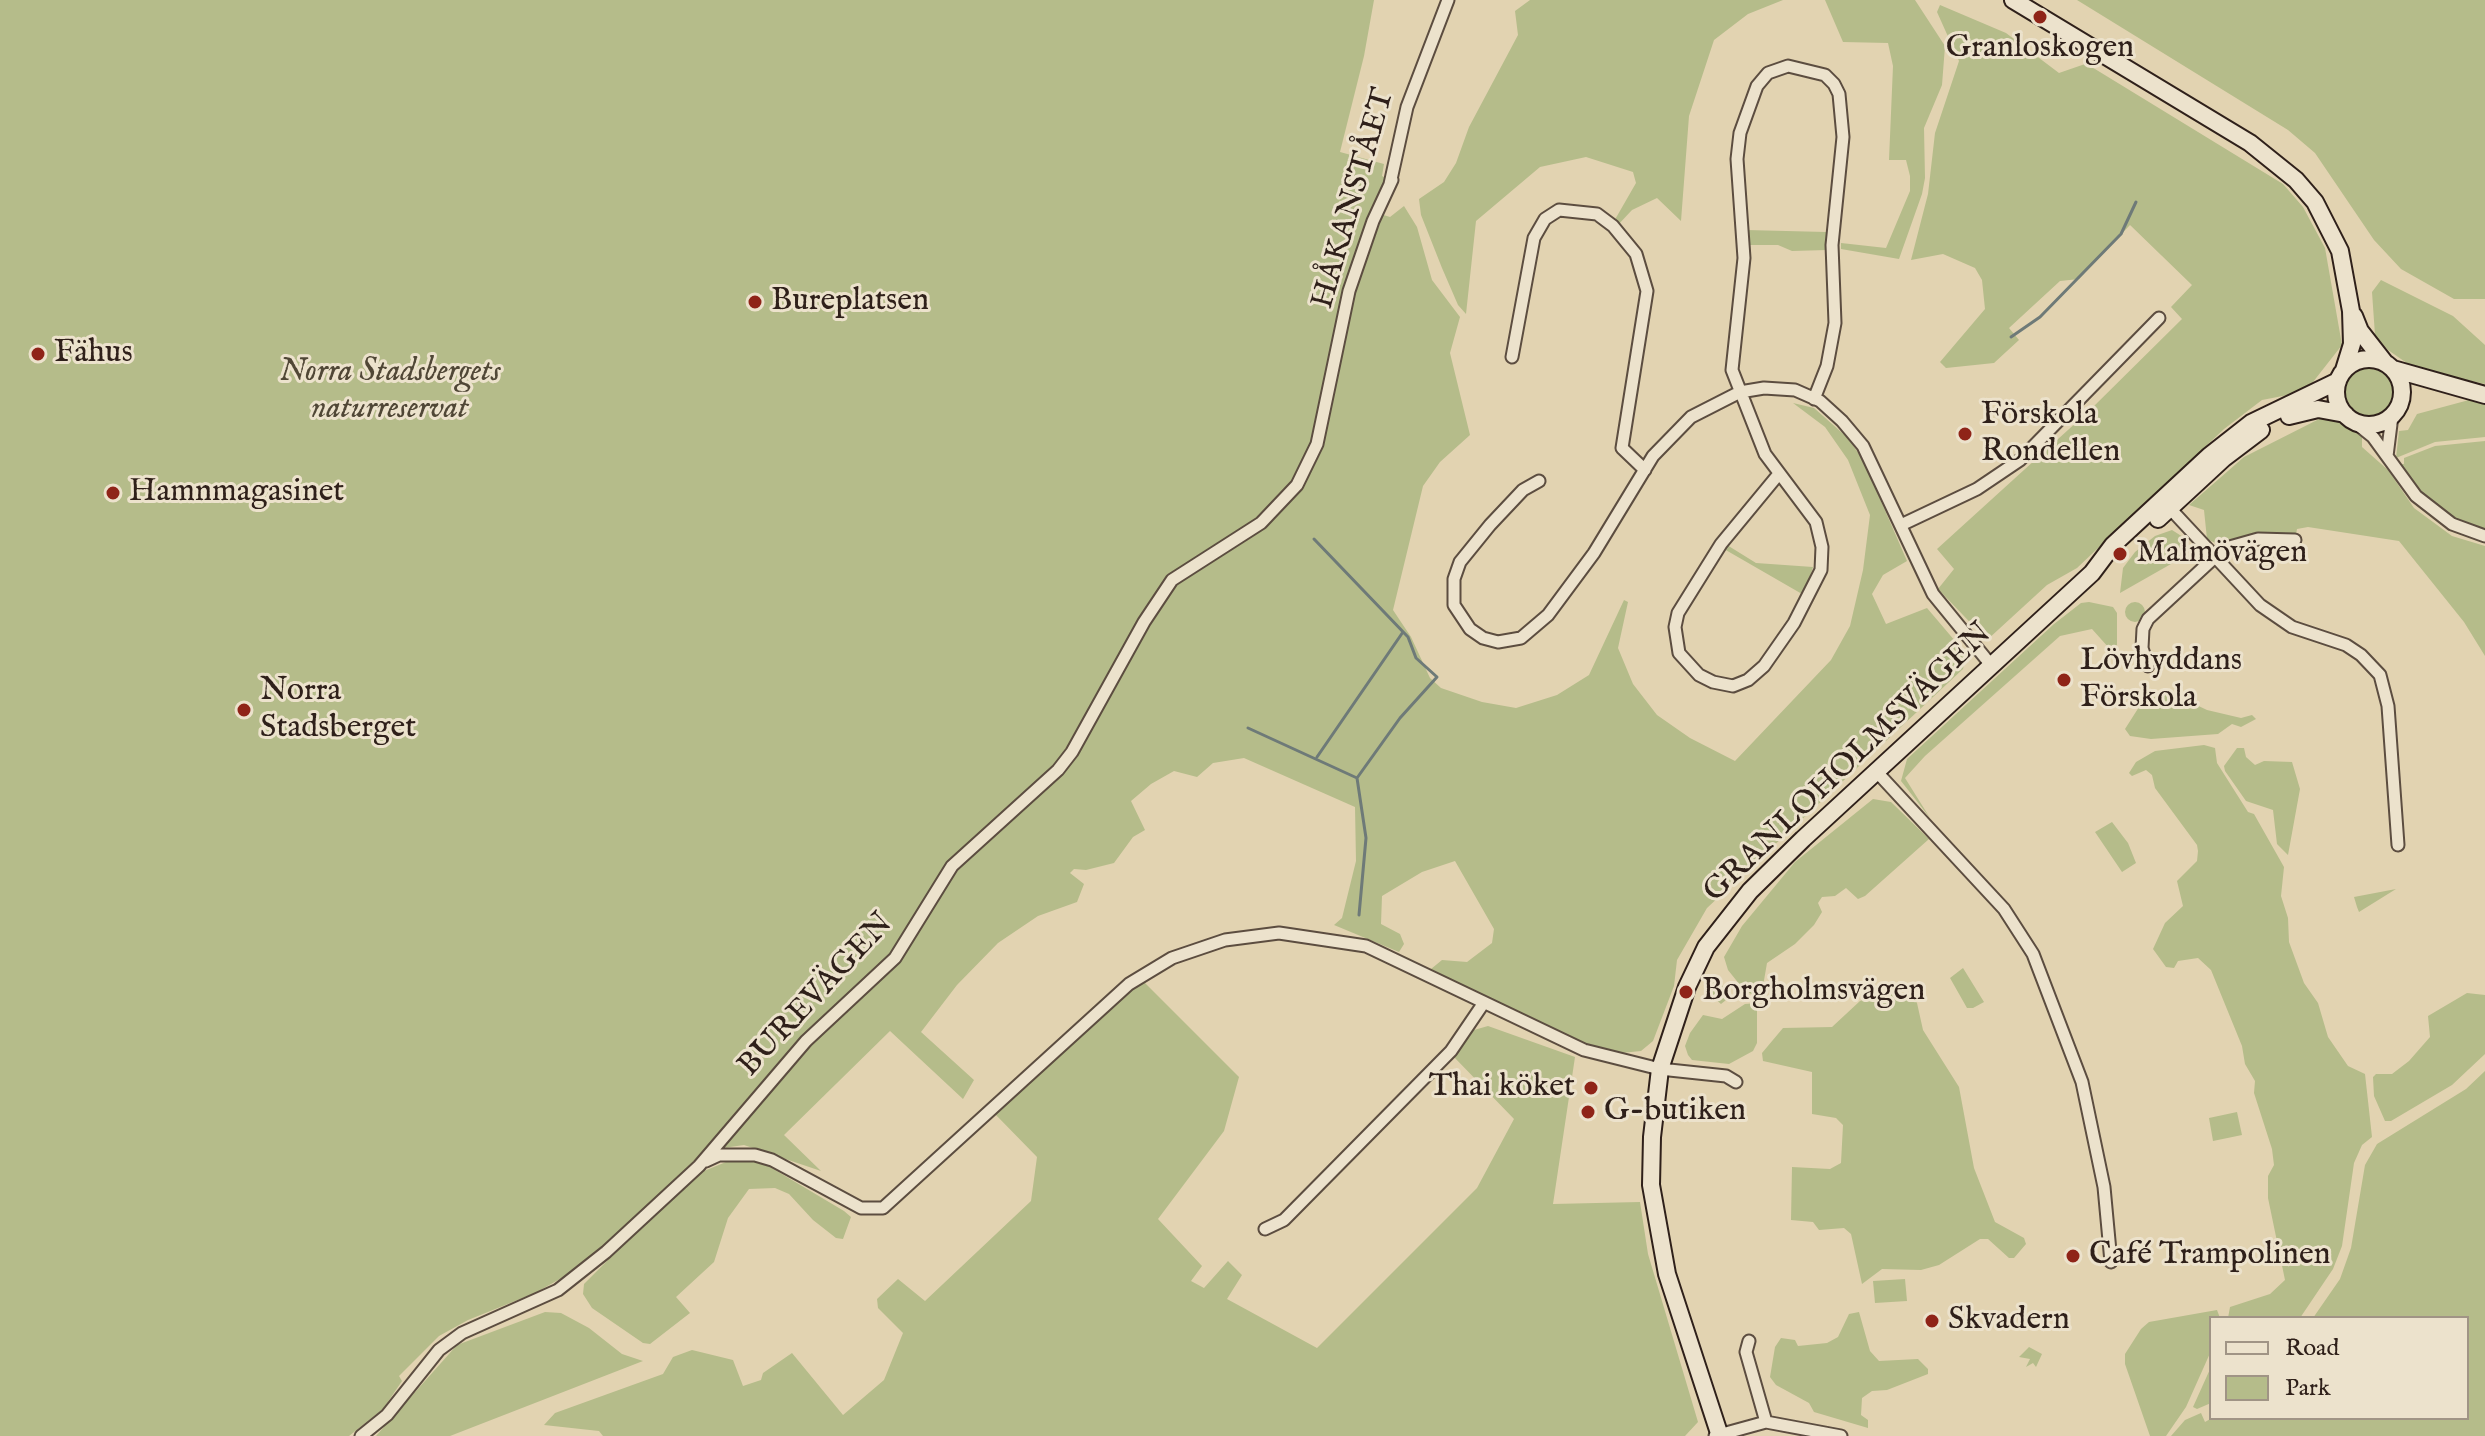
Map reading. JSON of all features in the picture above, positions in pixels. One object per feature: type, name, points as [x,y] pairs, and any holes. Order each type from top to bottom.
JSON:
[{"type":"street","name":"HÅKANSTÅET","points":[[1324,416],[1349,291],[1373,221],[1392,180],[1407,107],[1448,0]]},
{"type":"street","points":[[2013,0],[2277,161],[2315,202],[2340,251],[2351,311],[2352,344],[2337,398],[2349,417],[2373,437],[2401,479],[2438,515],[2485,536]]},
{"type":"street","points":[[1778,475],[1729,533],[1678,613],[1675,627],[1679,653],[1699,675],[1713,682],[1733,686],[1748,680],[1764,666],[1794,623],[1821,570],[1822,547],[1816,522],[1778,475],[1734,380],[1732,351],[1744,258],[1737,159],[1740,133],[1757,86],[1768,73],[1788,66],[1825,75],[1834,84],[1839,94],[1843,137],[1832,245],[1835,323],[1827,366],[1814,399]]},
{"type":"street","points":[[1512,357],[1534,238],[1545,219],[1559,210],[1597,214],[1619,232],[1636,254],[1647,291],[1622,448],[1645,470]]},
{"type":"street","points":[[2351,311],[2360,331],[2389,366],[2402,388],[2387,456]]},
{"type":"street","points":[[1901,525],[1977,489],[2020,460],[2159,318]]},
{"type":"street","points":[[2341,376],[2362,360],[2485,395]]},
{"type":"street","name":"GRANLOHOLMSVÄGEN","points":[[2166,503],[2241,430],[2273,410],[2311,397],[2341,376]]},
{"type":"street","points":[[2349,417],[2372,425],[2395,412],[2423,389],[2442,384]]},
{"type":"street","points":[[1539,481],[1523,490],[1460,562],[1454,579],[1454,605],[1470,629],[1483,638],[1498,642],[1521,638],[1548,615],[1594,553],[1645,470],[1671,435],[1691,417],[1740,392],[1764,388],[1795,390],[1814,399],[1842,421],[1863,446],[1933,594],[1976,651],[1991,665]]},
{"type":"street","name":"GRANLOHOLMSVÄGEN","points":[[1718,1436],[1659,1245],[1651,1185],[1660,1069],[1687,987],[1715,934],[1750,891],[1875,770],[2092,573],[2113,545],[2277,420],[2318,409],[2349,417]]},
{"type":"street","name":"BUREVÄGEN","points":[[361,1436],[387,1415],[439,1350],[462,1333],[558,1290],[606,1252],[699,1166],[806,1041],[895,958],[952,866],[1058,770],[1072,752],[1144,622],[1172,580],[1261,523],[1297,485],[1317,444],[1324,416]]},
{"type":"street","points":[[2166,503],[2274,617],[2346,645],[2361,655],[2380,675],[2388,706],[2398,845]]},
{"type":"street","points":[[2148,666],[2142,648],[2143,629],[2148,619],[2215,557],[2226,548],[2258,539],[2295,540]]},
{"type":"street","points":[[1875,770],[2004,909],[2033,954],[2082,1082],[2104,1187],[2111,1262]]},
{"type":"street","points":[[699,1166],[719,1155],[755,1155],[772,1160],[861,1208],[883,1208],[1090,1016],[1129,984],[1186,953],[1225,940],[1279,933],[1366,946],[1584,1050],[1660,1069],[1726,1076],[1736,1082]]},
{"type":"street","points":[[1265,1229],[1284,1220],[1451,1051],[1483,1004]]},
{"type":"street","points":[[1749,1341],[1746,1352],[1766,1422]]},
{"type":"street","points":[[1718,1436],[1766,1422],[1841,1436]]},
{"type":"green space","name":"Norra Stadsbergets naturreservat","points":[[0,0],[1374,0],[1364,56],[1340,152],[1384,164],[1382,176],[1386,178],[1374,212],[1390,217],[1404,206],[1417,227],[1432,280],[1460,317],[1450,353],[1470,435],[1440,462],[1423,486],[1393,610],[1411,637],[1430,678],[1441,688],[1482,702],[1516,708],[1557,695],[1589,675],[1624,600],[1628,602],[1618,648],[1633,684],[1657,715],[1690,738],[1735,761],[1831,660],[1850,626],[1863,570],[1870,515],[1848,460],[1825,427],[1793,403],[1814,408],[1849,439],[1864,462],[1907,561],[1883,575],[1872,594],[1886,624],[1927,608],[1961,648],[1965,660],[1963,669],[1707,908],[1677,960],[1674,986],[1653,1041],[1641,1051],[1621,1053],[1586,1045],[1538,1025],[1431,969],[1442,960],[1467,962],[1492,943],[1494,929],[1455,861],[1422,872],[1382,896],[1381,924],[1400,934],[1404,944],[1399,952],[1334,925],[1342,918],[1356,861],[1355,807],[1244,758],[1213,763],[1197,777],[1174,771],[1151,784],[1131,801],[1145,830],[1133,837],[1114,863],[1086,870],[1074,869],[1070,873],[1084,884],[1077,902],[1038,916],[998,943],[957,985],[921,1032],[974,1080],[963,1099],[890,1031],[784,1135],[821,1171],[744,1145],[723,1148],[695,1160],[598,1253],[567,1275],[535,1293],[468,1320],[439,1336],[399,1376],[402,1381],[383,1409],[349,1436],[0,1436]]},
{"type":"green space","points":[[1530,0],[1783,0],[1748,14],[1714,40],[1689,116],[1681,221],[1657,198],[1632,210],[1617,226],[1613,223],[1636,183],[1633,172],[1586,157],[1540,167],[1476,221],[1466,314],[1458,305],[1442,268],[1421,215],[1419,199],[1444,182],[1456,163],[1469,127],[1518,35],[1515,11]]},
{"type":"green space","points":[[1825,0],[1915,0],[1945,46],[1942,85],[1924,128],[1925,178],[1922,194],[1899,259],[1841,249],[1841,243],[1886,248],[1910,191],[1910,176],[1906,160],[1889,160],[1893,66],[1888,43],[1843,42]]},
{"type":"green space","points":[[2077,0],[2485,0],[2485,299],[2454,299],[2401,269],[2374,240],[2315,153],[2288,130]]},
{"type":"green space","points":[[1940,5],[2006,33],[2059,73],[2085,64],[2095,69],[2283,184],[2303,207],[2325,248],[2342,345],[2313,382],[2293,394],[2262,400],[2224,429],[2077,568],[2047,585],[1987,640],[1938,589],[1954,569],[1937,549],[2090,410],[2182,319],[2171,307],[2192,285],[2130,225],[2079,279],[2060,281],[2009,328],[2019,340],[1994,363],[1946,368],[1940,362],[1985,309],[1982,280],[1975,268],[1943,254],[1911,260],[1928,194],[1935,133],[1959,61],[1937,12]]},
{"type":"green space","points":[[1746,230],[1826,232],[1827,250],[1792,251],[1778,245],[1749,245]]},
{"type":"green space","points":[[2381,280],[2453,316],[2485,345],[2485,384],[2414,368],[2388,350],[2375,335],[2372,292]]},
{"type":"green space","points":[[2370,364],[2390,372],[2398,392],[2390,412],[2370,420],[2350,412],[2342,392],[2350,372]]},
{"type":"green space","points":[[2469,400],[2485,405],[2485,437],[2435,442],[2396,458],[2399,431],[2408,430],[2417,414]]},
{"type":"green space","points":[[2329,414],[2362,437],[2362,447],[2388,470],[2414,508],[2452,536],[2485,546],[2485,656],[2464,622],[2399,541],[2308,527],[2297,529],[2295,540],[2226,548],[2207,539],[2204,510],[2189,505],[2244,457]]},
{"type":"green space","points":[[2485,441],[2485,531],[2450,517],[2423,497],[2398,464],[2404,464],[2404,458],[2435,446]]},
{"type":"green space","points":[[2172,530],[2183,537],[2188,548],[2178,560],[2120,593],[2123,568],[2135,552],[2155,536]]},
{"type":"green space","points":[[1727,545],[1756,563],[1813,567],[1802,594],[1724,549]]},
{"type":"green space","points":[[2135,602],[2142,605],[2145,612],[2142,619],[2135,622],[2128,619],[2125,612],[2128,605]]},
{"type":"green space","points":[[2081,603],[2113,607],[2117,613],[2117,645],[2109,648],[2092,629],[2060,636],[1925,756],[1905,778],[1930,818],[1901,781],[1907,759],[2054,624]]},
{"type":"green space","points":[[2173,694],[2207,710],[2241,718],[2252,715],[2256,719],[2241,727],[2232,724],[2218,734],[2151,739],[2130,736],[2125,729],[2139,707],[2146,700]]},
{"type":"green space","points":[[2204,745],[2215,748],[2217,763],[2248,812],[2254,814],[2284,867],[2281,896],[2288,918],[2289,942],[2304,983],[2318,1003],[2328,1037],[2348,1066],[2365,1074],[2372,1137],[2362,1145],[2354,1163],[2342,1246],[2333,1269],[2301,1316],[2228,1316],[2230,1307],[2270,1294],[2285,1280],[2268,1198],[2268,1176],[2274,1165],[2272,1149],[2254,1093],[2255,1081],[2245,1064],[2242,1046],[2211,970],[2198,958],[2178,961],[2174,968],[2166,967],[2153,949],[2165,923],[2183,906],[2177,881],[2197,861],[2198,851],[2197,845],[2155,788],[2152,775],[2146,770],[2132,776],[2129,773],[2136,762],[2155,751]]},
{"type":"green space","points":[[2237,748],[2244,748],[2246,757],[2255,765],[2264,761],[2292,762],[2300,789],[2288,855],[2277,844],[2273,810],[2246,801],[2225,771],[2224,766]]},
{"type":"green space","points":[[1873,799],[1891,802],[1929,839],[1865,896],[1858,899],[1846,888],[1835,896],[1822,897],[1818,903],[1822,912],[1814,925],[1795,944],[1767,963],[1762,992],[1755,996],[1744,990],[1728,970],[1724,957],[1742,926],[1795,862]]},
{"type":"green space","points":[[2112,822],[2128,843],[2136,863],[2122,872],[2095,832]]},
{"type":"green space","points":[[2396,889],[2359,912],[2354,897]]},
{"type":"green space","points":[[1963,968],[1984,1002],[1973,1008],[1967,1008],[1950,978]]},
{"type":"green space","points":[[1709,975],[1719,978],[1726,994],[1726,1000],[1721,1004],[1711,995]]},
{"type":"green space","points":[[1143,981],[1239,1077],[1224,1131],[1158,1219],[1202,1266],[1191,1281],[1204,1288],[1228,1261],[1242,1275],[1227,1299],[1317,1348],[1477,1188],[1514,1119],[1454,1057],[1474,1030],[1488,1026],[1575,1057],[1553,1204],[1640,1202],[1648,1254],[1698,1422],[1685,1436],[603,1436],[599,1431],[544,1425],[555,1413],[663,1374],[673,1357],[692,1350],[733,1360],[743,1386],[761,1380],[763,1373],[792,1353],[843,1415],[884,1380],[903,1333],[878,1308],[877,1299],[898,1279],[925,1301],[1031,1201],[1037,1157],[995,1114],[1092,1020]]},
{"type":"green space","points":[[1882,992],[1912,997],[1917,1003],[1923,1030],[1959,1087],[1974,1168],[1995,1222],[2024,1238],[2026,1244],[2014,1258],[2009,1258],[1988,1239],[1980,1239],[1939,1265],[1921,1270],[1882,1269],[1862,1284],[1851,1234],[1844,1228],[1819,1230],[1813,1222],[1791,1220],[1792,1167],[1830,1169],[1841,1163],[1843,1125],[1836,1118],[1812,1114],[1812,1072],[1763,1061],[1762,1053],[1783,1028],[1832,1027],[1860,1001]]},
{"type":"green space","points":[[2467,993],[2485,995],[2485,1054],[2452,1085],[2391,1121],[2385,1121],[2374,1096],[2373,1077],[2376,1074],[2392,1074],[2409,1061],[2430,1037],[2428,1016]]},
{"type":"green space","points":[[1757,1003],[1757,1043],[1753,1051],[1729,1064],[1692,1060],[1685,1046],[1703,1015],[1722,1019],[1745,1004]]},
{"type":"green space","points":[[2485,1071],[2485,1436],[2171,1436],[2185,1420],[2201,1413],[2205,1422],[2469,1420],[2469,1316],[2314,1316],[2340,1279],[2351,1248],[2365,1165],[2377,1144],[2466,1089]]},
{"type":"green space","points":[[2237,1112],[2242,1135],[2213,1141],[2209,1118]]},
{"type":"green space","points":[[745,1160],[765,1164],[844,1211],[851,1217],[843,1239],[836,1238],[813,1220],[789,1194],[775,1188],[749,1189],[728,1218],[714,1262],[676,1297],[690,1313],[650,1344],[643,1343],[592,1308],[583,1294],[584,1284],[667,1201],[704,1171],[726,1162]]},
{"type":"green space","points":[[1905,1279],[1907,1301],[1875,1303],[1873,1281]]},
{"type":"green space","points":[[2217,1310],[2219,1316],[2209,1316],[2209,1355],[2186,1407],[2166,1436],[2150,1436],[2125,1364],[2125,1354],[2149,1322]]},
{"type":"green space","points":[[545,1312],[561,1313],[589,1328],[622,1354],[643,1361],[450,1436],[376,1436],[457,1345]]},
{"type":"green space","points":[[1859,1312],[1870,1351],[1879,1361],[1918,1359],[1928,1369],[1928,1374],[1887,1390],[1872,1391],[1862,1398],[1861,1415],[1868,1420],[1868,1428],[1814,1412],[1809,1403],[1776,1385],[1770,1377],[1775,1347],[1781,1338],[1795,1340],[1798,1346],[1827,1343],[1838,1337],[1849,1314]]},
{"type":"green space","points":[[2029,1347],[2042,1354],[2036,1367],[2033,1363],[2026,1367],[2030,1359],[2019,1357]]},
{"type":"green space","points":[[2209,1371],[2209,1404],[2197,1409],[2193,1407]]},
{"type":"waterway","points":[[2011,337],[2040,317],[2121,234],[2136,202]]},
{"type":"waterway","points":[[1314,539],[1408,637],[1416,658],[1437,677],[1400,718],[1357,778]]},
{"type":"waterway","points":[[1317,757],[1403,632]]},
{"type":"waterway","points":[[1248,728],[1357,778],[1366,838],[1359,915]]},
{"type":"place","name":"Granloskogen","points":[[2040,17]]},
{"type":"place","name":"Bureplatsen","points":[[755,302]]},
{"type":"place","name":"Fähus","points":[[38,354]]},
{"type":"place","name":"Förskola Rondellen","points":[[1965,434]]},
{"type":"place","name":"Hamnmagasinet","points":[[113,493]]},
{"type":"place","name":"Malmövägen","points":[[2120,554]]},
{"type":"place","name":"Lövhyddans Förskola","points":[[2064,680]]},
{"type":"place","name":"Norra Stadsberget","points":[[244,710]]},
{"type":"place","name":"Borgholmsvägen","points":[[1686,992]]},
{"type":"place","name":"Thai köket","points":[[1591,1088]]},
{"type":"place","name":"G-butiken","points":[[1588,1112]]},
{"type":"place","name":"Café Trampolinen","points":[[2073,1256]]},
{"type":"place","name":"Skvadern","points":[[1932,1321]]}]
